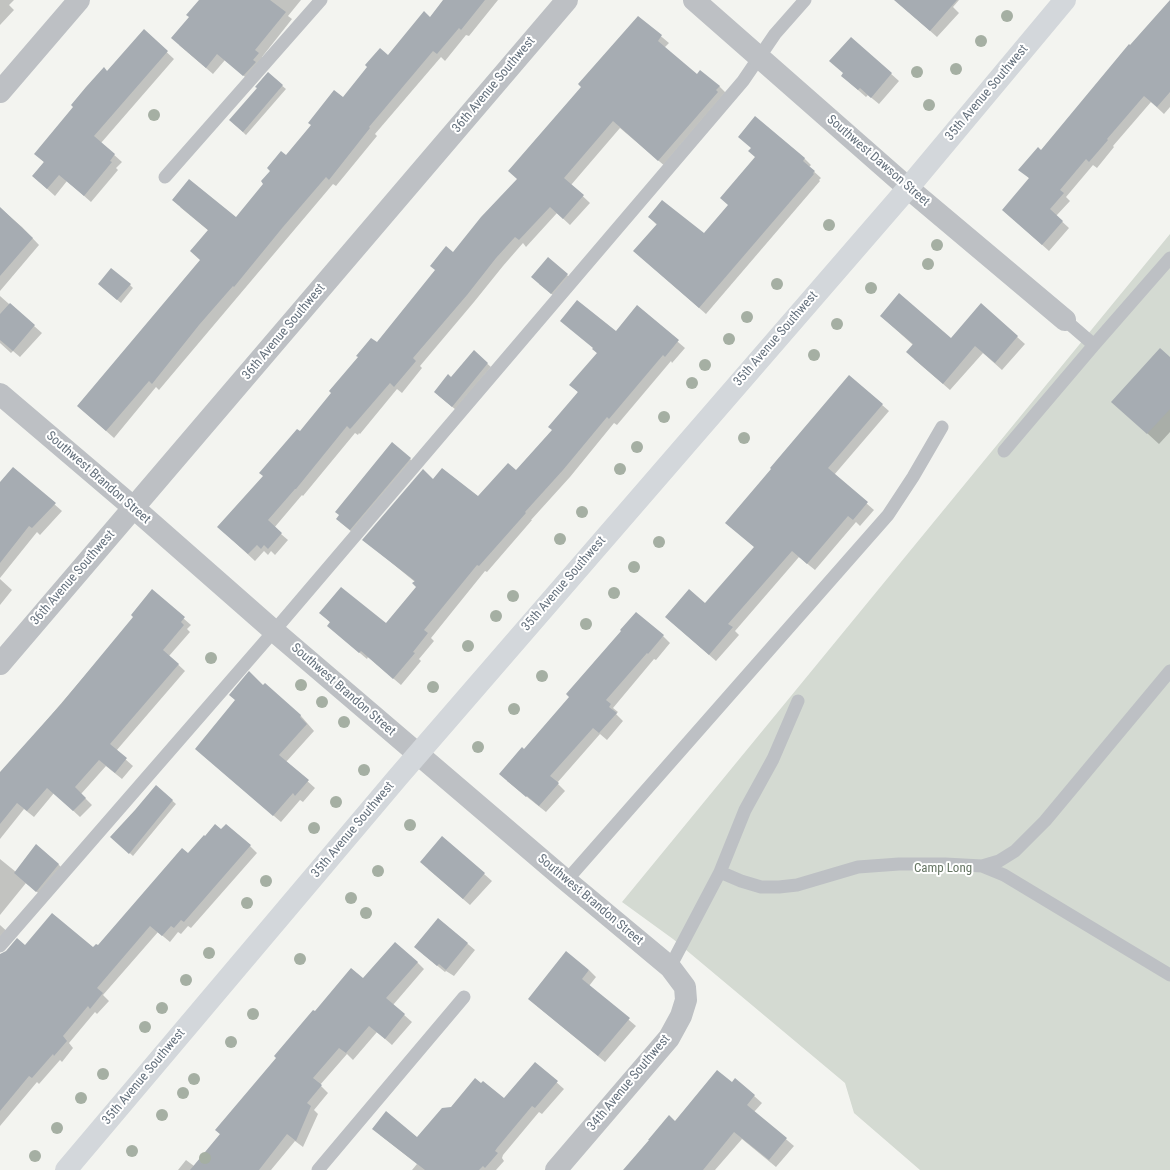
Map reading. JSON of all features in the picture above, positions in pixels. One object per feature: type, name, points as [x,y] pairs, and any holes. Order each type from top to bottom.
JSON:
[{"type":"main road","name":"35th Avenue Southwest","points":[[66,1170],[417,754],[908,188],[1065,0]]},
{"type":"street","points":[[0,92],[79,0]]},
{"type":"street","name":"36th Avenue Southwest","points":[[0,664],[567,0]]},
{"type":"street","name":"Southwest Dawson Street","points":[[694,0],[908,188],[1065,320]]},
{"type":"street","name":"Southwest Brandon Street","points":[[0,394],[134,508],[417,754],[670,967],[685,988]]},
{"type":"street","name":"34th Avenue Southwest","points":[[556,1170],[669,1038],[681,1016],[686,1000],[685,988]]},
{"type":"lane","points":[[165,177],[321,0]]},
{"type":"lane","points":[[0,946],[274,631],[743,81],[775,34],[805,0]]},
{"type":"lane","points":[[1004,451],[1170,258]]},
{"type":"lane","points":[[1065,320],[1094,346]]},
{"type":"lane","points":[[566,881],[888,514],[913,477],[942,427]]},
{"type":"lane","points":[[982,866],[999,861],[1015,850],[1045,821],[1170,671]]},
{"type":"lane","points":[[670,967],[720,872],[746,810],[773,758],[798,701]]},
{"type":"lane","points":[[720,872],[741,881],[761,887],[779,887],[797,885],[858,867],[899,864],[982,866],[1004,875],[1170,975]]},
{"type":"lane","points":[[318,1170],[464,997]]},
{"type":"green space","name":"Camp Long","points":[[1170,234],[1170,1170],[920,1170],[854,1113],[845,1083],[673,939],[622,902]]},
{"type":"building","points":[[199,0],[270,0],[286,12],[255,50],[259,53],[253,60],[256,62],[243,76],[217,54],[206,68],[171,38],[189,17],[186,15]]},
{"type":"building","points":[[443,0],[485,0],[461,30],[459,28],[437,54],[433,51],[369,127],[370,128],[329,180],[326,177],[234,287],[233,286],[199,325],[152,384],[149,381],[106,431],[77,406],[200,260],[190,251],[208,230],[172,200],[189,179],[236,217],[263,184],[261,181],[270,171],[267,168],[281,151],[286,155],[311,125],[308,123],[334,90],[343,97],[367,67],[365,65],[380,48],[388,55],[424,11],[430,17]]},
{"type":"building","points":[[894,0],[957,0],[930,31]]},
{"type":"building","points":[[1170,0],[1170,92],[1157,107],[1144,96],[1089,162],[1086,159],[1060,190],[1064,193],[1050,209],[1063,221],[1042,245],[1002,210],[1029,178],[1018,170],[1038,147],[1041,150],[1129,44],[1130,45]]},
{"type":"building","points":[[638,16],[662,35],[658,41],[697,74],[700,70],[720,86],[716,90],[718,92],[658,161],[613,121],[564,178],[584,195],[563,219],[550,207],[519,240],[515,237],[413,358],[416,361],[394,387],[390,383],[350,429],[347,426],[296,489],[268,520],[282,533],[268,549],[264,545],[261,549],[257,545],[248,554],[217,527],[263,476],[259,473],[297,429],[300,431],[331,393],[329,391],[358,357],[356,356],[371,338],[377,342],[435,270],[430,266],[446,246],[453,252],[481,217],[517,179],[508,171],[581,87],[578,84]]},
{"type":"building","points":[[144,29],[168,51],[94,136],[115,154],[110,161],[112,162],[84,196],[59,175],[47,189],[32,176],[44,162],[34,154],[73,107],[71,105],[86,87],[104,67],[107,71]]},
{"type":"building","points":[[851,37],[892,73],[871,98],[860,88],[858,90],[841,76],[843,73],[829,61]]},
{"type":"building","points":[[268,72],[283,85],[243,132],[229,120],[257,88],[255,87]]},
{"type":"building","points":[[755,116],[805,158],[803,161],[815,171],[699,308],[633,251],[657,224],[648,217],[662,200],[704,233],[728,205],[720,198],[755,157],[748,151],[751,148],[738,137]]},
{"type":"building","points":[[0,207],[33,238],[0,276]]},
{"type":"building","points":[[548,257],[568,274],[551,294],[531,277]]},
{"type":"building","points":[[111,268],[131,284],[117,300],[98,284]]},
{"type":"building","points":[[899,293],[951,338],[981,303],[1018,336],[995,363],[975,346],[943,384],[906,352],[913,344],[880,316]]},
{"type":"building","points":[[577,300],[616,331],[637,305],[679,340],[665,357],[663,355],[609,419],[607,417],[479,566],[477,565],[424,630],[428,633],[413,652],[415,653],[393,679],[361,651],[359,653],[327,626],[330,622],[319,613],[341,587],[386,623],[416,587],[412,583],[415,581],[362,540],[423,469],[433,479],[442,468],[478,496],[508,463],[516,470],[552,430],[548,427],[578,392],[569,385],[597,353],[560,321]]},
{"type":"building","points":[[10,303],[35,325],[13,351],[0,340],[0,314]]},
{"type":"building","points":[[1160,348],[1170,357],[1170,409],[1147,434],[1111,402]]},
{"type":"building","points":[[474,350],[488,363],[452,407],[434,392],[448,374],[451,377]]},
{"type":"building","points":[[849,375],[883,404],[828,468],[868,502],[853,520],[848,516],[807,564],[792,551],[728,624],[733,627],[709,655],[665,617],[689,589],[705,603],[754,547],[725,523]]},
{"type":"building","points":[[392,442],[411,458],[350,530],[336,519],[339,515],[335,512]]},
{"type":"building","points":[[13,467],[56,503],[32,528],[29,526],[0,563],[0,482]]},
{"type":"building","points":[[152,589],[185,617],[181,622],[184,625],[163,650],[179,664],[110,744],[127,758],[115,773],[99,760],[75,787],[86,798],[73,811],[47,788],[27,811],[17,803],[0,824],[0,772],[61,704],[133,617],[131,615]]},
{"type":"building","points":[[636,612],[664,635],[606,700],[611,704],[609,707],[617,713],[599,733],[593,728],[550,776],[559,783],[539,806],[499,774],[522,747],[524,749],[569,697],[566,694]]},
{"type":"building","points":[[249,671],[263,685],[265,683],[301,715],[300,717],[307,724],[279,755],[309,780],[295,796],[293,793],[273,816],[195,749],[235,700],[229,695]]},
{"type":"building","points":[[156,785],[173,800],[129,854],[110,837]]},
{"type":"building","points":[[215,824],[221,829],[226,824],[251,845],[184,922],[181,920],[174,928],[171,926],[162,936],[150,926],[97,988],[103,993],[90,1009],[88,1006],[63,1036],[67,1041],[54,1056],[53,1054],[32,1078],[29,1076],[0,1111],[0,954],[6,951],[17,938],[25,945],[52,913],[93,947],[96,944],[98,945],[182,848],[188,853]]},
{"type":"building","points":[[442,836],[485,873],[463,899],[420,862]]},
{"type":"building","points":[[36,844],[59,864],[36,892],[14,873]]},
{"type":"building","points":[[438,918],[468,943],[446,970],[439,964],[437,966],[414,947]]},
{"type":"building","points":[[395,942],[418,962],[386,998],[405,1014],[385,1039],[369,1026],[346,1053],[339,1048],[313,1078],[322,1085],[307,1103],[311,1106],[296,1141],[287,1134],[259,1170],[190,1170],[220,1134],[215,1130],[276,1058],[274,1056],[313,1010],[315,1011],[351,968],[363,978]]},
{"type":"building","points":[[566,951],[589,970],[582,979],[630,1018],[598,1056],[528,999]]},
{"type":"building","points":[[535,1062],[558,1081],[535,1108],[532,1106],[497,1148],[495,1151],[498,1153],[485,1168],[483,1166],[479,1170],[425,1170],[372,1129],[386,1111],[417,1137],[442,1108],[451,1107],[475,1078],[481,1083],[483,1081],[504,1098]]},
{"type":"building","points":[[717,1070],[732,1082],[735,1078],[755,1095],[747,1105],[787,1138],[769,1160],[734,1132],[703,1170],[623,1170],[669,1115],[675,1121]]}]
